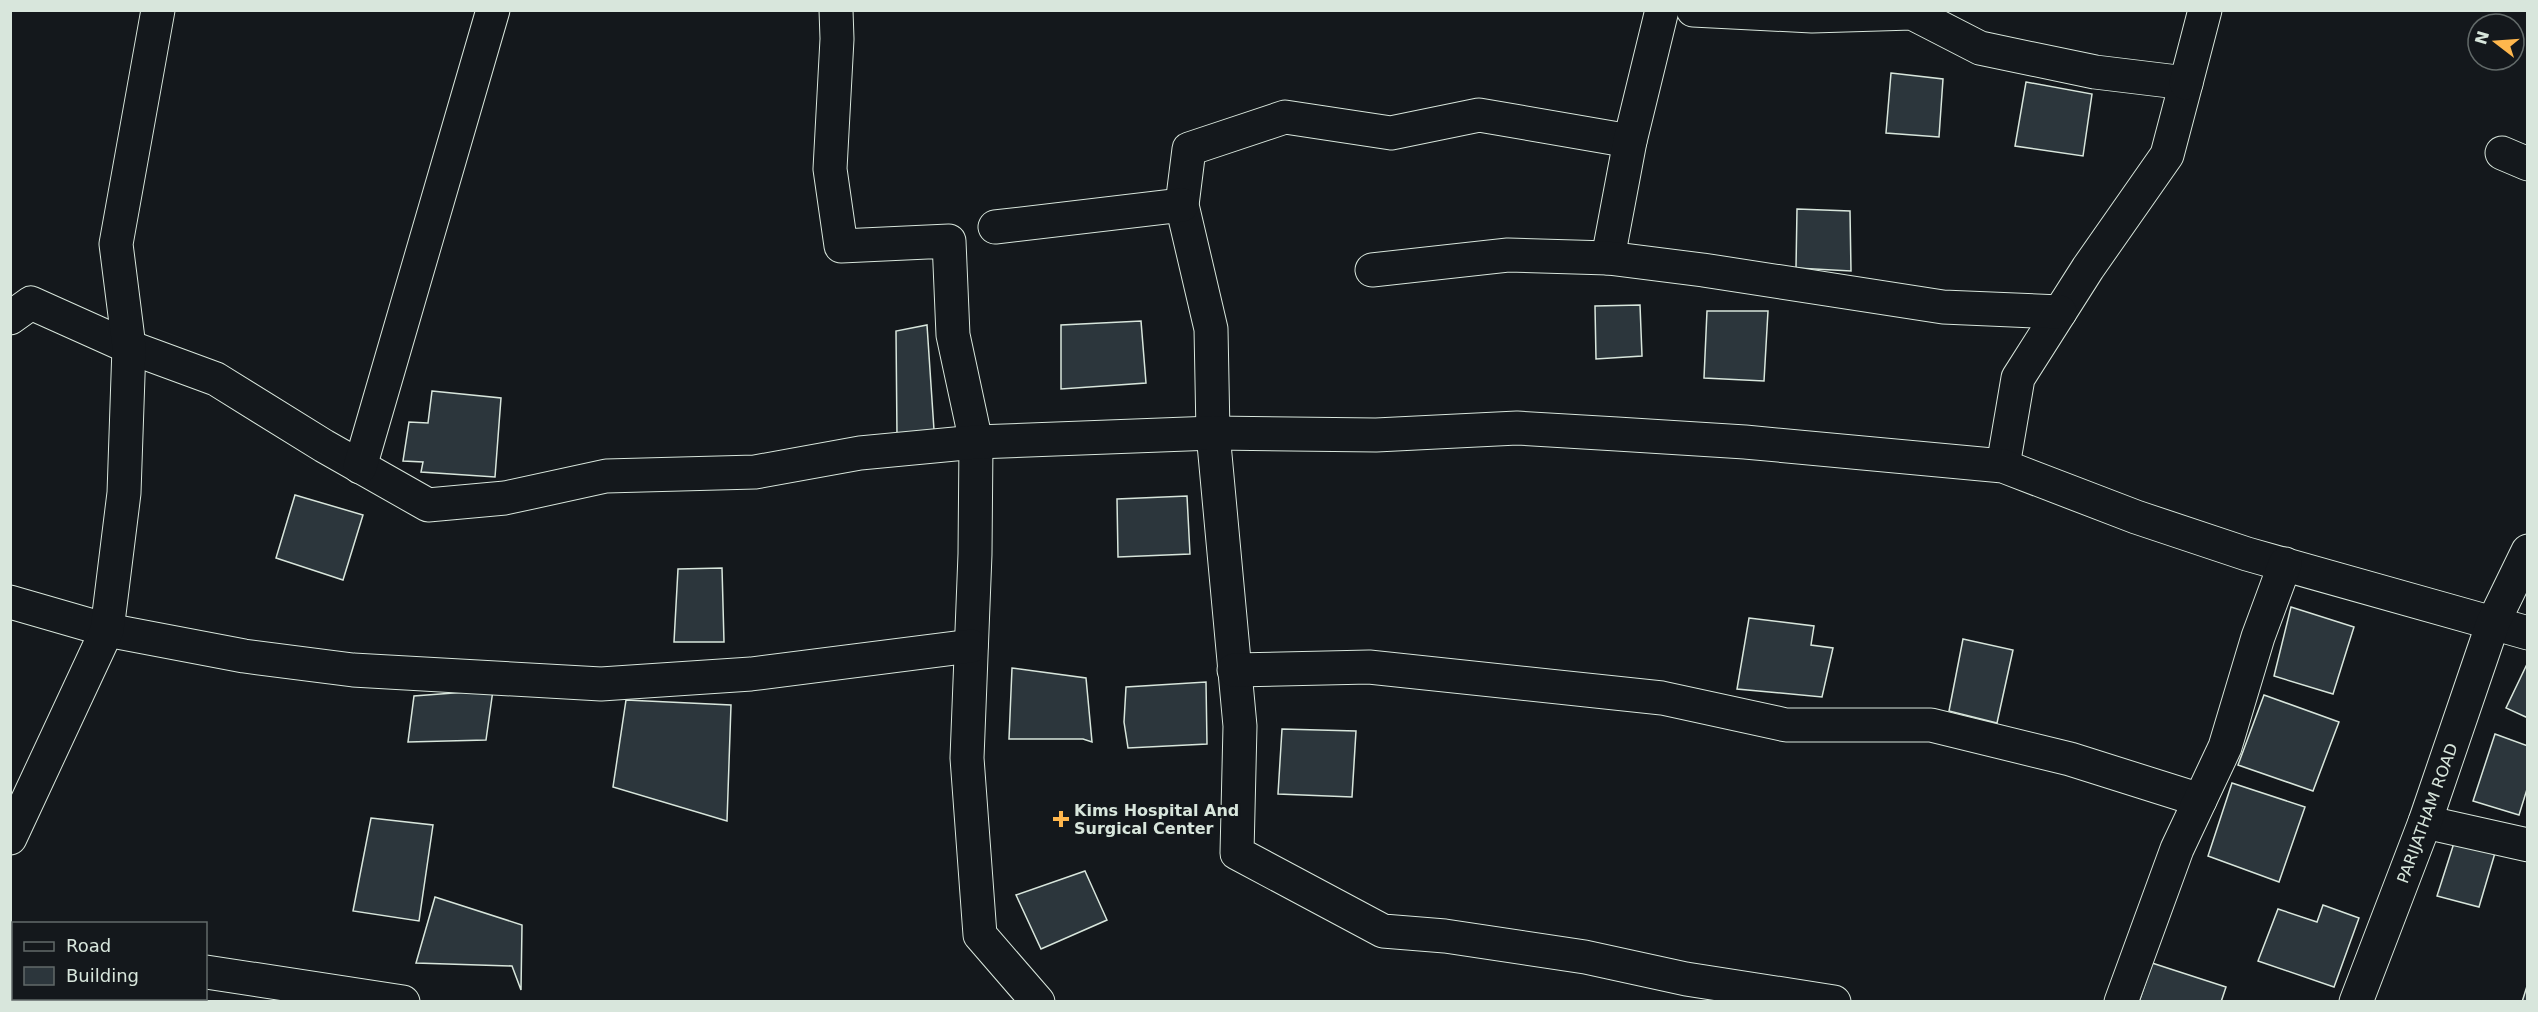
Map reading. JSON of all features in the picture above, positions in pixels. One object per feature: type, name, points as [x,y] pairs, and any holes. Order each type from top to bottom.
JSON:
[{"type":"street","points":[[10,838],[107,630],[124,493],[129,346],[117,244],[158,10]]},
{"type":"street","points":[[360,467],[494,10]]},
{"type":"street","points":[[836,10],[837,39],[830,169],[842,246],[949,241],[953,335],[975,442],[968,758],[980,935],[1038,1002]]},
{"type":"street","points":[[1608,258],[1630,141],[1662,10]]},
{"type":"street","points":[[1693,10],[1812,16],[1913,12],[1980,48],[2095,72],[2186,83]]},
{"type":"street","points":[[2003,466],[2018,378],[2167,155],[2205,10]]},
{"type":"street","points":[[1630,141],[1479,115],[1391,133],[1285,117],[1189,149],[1182,205],[1211,329],[1213,433],[1240,726],[1237,853],[1383,931],[1444,936],[1585,957],[1686,979],[1834,1002]]},
{"type":"street","points":[[995,227],[1182,205]]},
{"type":"street","points":[[1372,270],[1508,255],[1608,258],[1703,270],[1943,307],[2060,312]]},
{"type":"street","points":[[10,318],[31,303],[129,346],[216,379],[428,506],[505,498],[606,476],[755,472],[860,453],[975,442],[1213,433],[1376,435],[1517,428],[1745,442],[2003,466],[2136,517],[2285,564],[2528,633]]},
{"type":"street","name":"PARIJATHAM ROAD","points":[[2356,1002],[2425,822],[2493,623],[2528,551]]},
{"type":"street","points":[[2121,1002],[2177,849],[2225,747],[2258,637],[2285,564]]},
{"type":"street","points":[[10,602],[107,630],[244,656],[353,670],[601,684],[751,674],[971,646]]},
{"type":"street","points":[[1234,670],[1369,667],[1662,698],[1786,725],[1931,724],[2070,759],[2200,800]]},
{"type":"street","points":[[2425,822],[2528,845]]},
{"type":"street","points":[[207,972],[403,1002]]},
{"type":"building","points":[[1891,73],[1943,79],[1939,137],[1886,133]]},
{"type":"building","points":[[2026,82],[2092,94],[2083,156],[2015,146]]},
{"type":"building","points":[[1797,209],[1850,211],[1851,271],[1796,268]]},
{"type":"building","points":[[1640,305],[1642,356],[1596,359],[1595,306]]},
{"type":"building","points":[[1707,311],[1768,311],[1764,381],[1704,378]]},
{"type":"building","points":[[1141,321],[1146,383],[1061,389],[1061,325]]},
{"type":"building","points":[[927,325],[934,430],[897,436],[896,331]]},
{"type":"building","points":[[432,391],[501,398],[495,477],[421,472],[423,462],[403,461],[409,422],[428,423]]},
{"type":"building","points":[[295,495],[363,515],[343,580],[276,558]]},
{"type":"building","points":[[1187,496],[1190,554],[1118,557],[1117,499]]},
{"type":"building","points":[[722,568],[724,642],[674,642],[678,569]]},
{"type":"building","points":[[2291,607],[2354,627],[2333,694],[2274,676]]},
{"type":"building","points":[[1749,618],[1814,626],[1811,645],[1833,648],[1822,697],[1737,689]]},
{"type":"building","points":[[1963,639],[2013,650],[1997,723],[1949,711]]},
{"type":"building","points":[[2528,662],[2528,718],[2506,708]]},
{"type":"building","points":[[1012,668],[1086,678],[1092,742],[1083,739],[1009,739]]},
{"type":"building","points":[[1206,682],[1207,744],[1128,748],[1124,722],[1126,687]]},
{"type":"building","points":[[493,690],[486,740],[408,742],[414,696]]},
{"type":"building","points":[[2264,695],[2339,722],[2313,791],[2238,765]]},
{"type":"building","points":[[626,700],[731,705],[727,821],[613,787]]},
{"type":"building","points":[[1282,729],[1356,731],[1352,797],[1278,794]]},
{"type":"building","points":[[2495,734],[2528,746],[2528,786],[2519,815],[2473,801]]},
{"type":"building","points":[[2232,783],[2305,807],[2279,882],[2208,856]]},
{"type":"building","points":[[371,818],[433,825],[419,921],[353,911]]},
{"type":"building","points":[[2454,843],[2495,853],[2479,907],[2437,896]]},
{"type":"building","points":[[1085,871],[1107,920],[1041,949],[1016,895]]},
{"type":"building","points":[[435,897],[522,925],[521,990],[512,966],[416,963]]},
{"type":"building","points":[[2323,905],[2359,918],[2334,987],[2258,961],[2278,909],[2317,922]]},
{"type":"building","points":[[2152,963],[2226,987],[2221,1002],[2139,1002]]},
{"type":"building","points":[[2528,983],[2528,1002],[2522,1002]]},
{"type":"building","points":[[10,988],[12,989],[12,1000],[35,1002],[10,1002]]},
{"type":"place","name":"Kims Hospital And Surgical Center","points":[[1061,819]]}]
